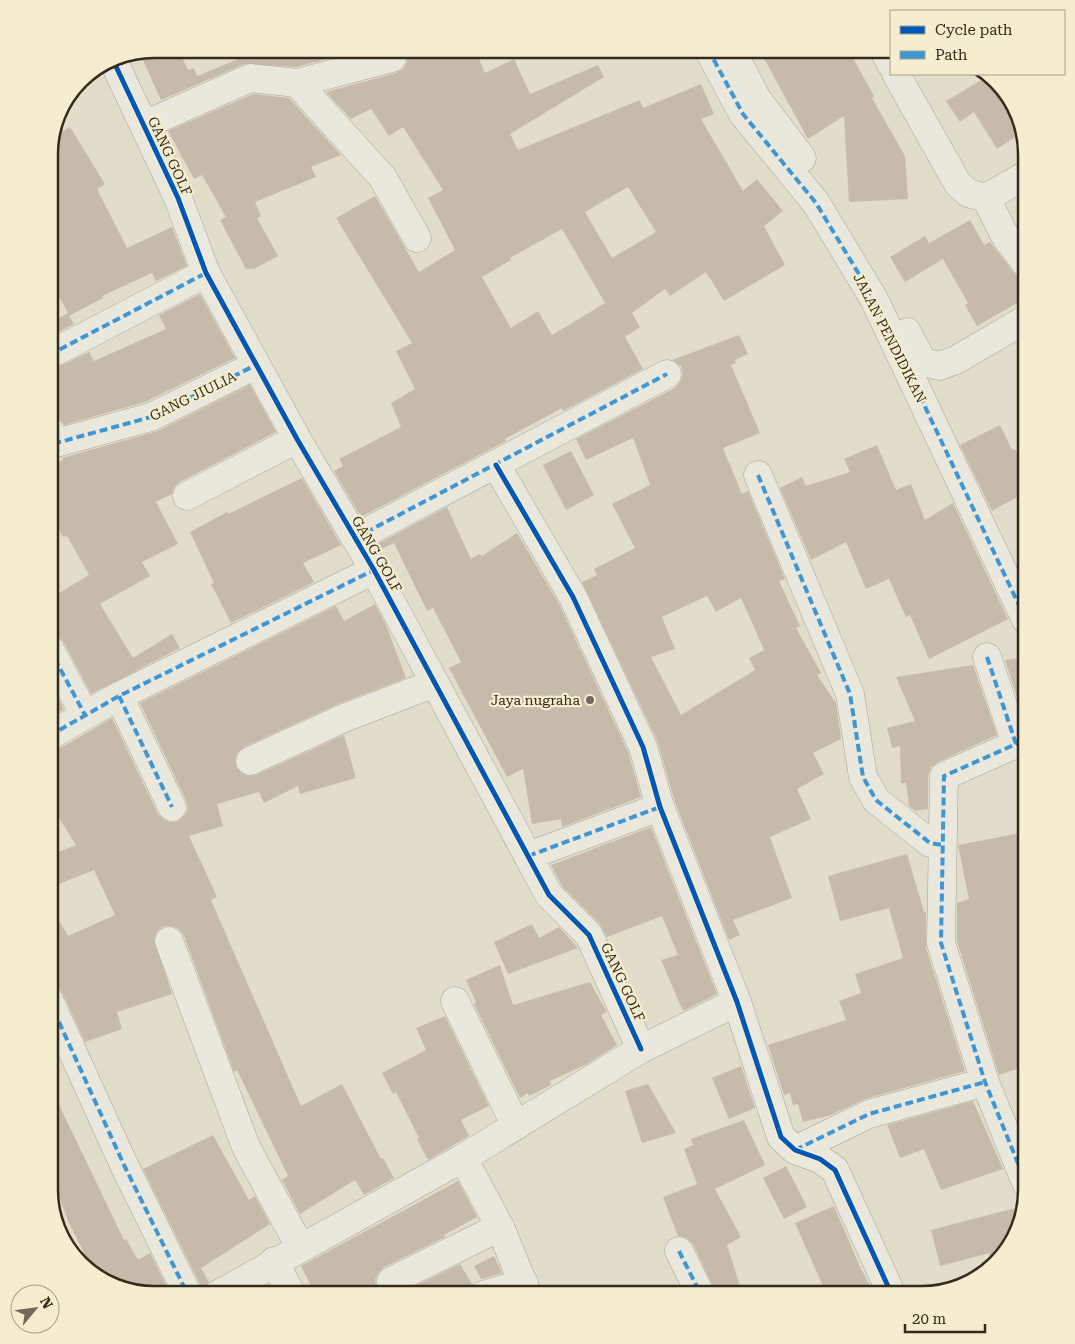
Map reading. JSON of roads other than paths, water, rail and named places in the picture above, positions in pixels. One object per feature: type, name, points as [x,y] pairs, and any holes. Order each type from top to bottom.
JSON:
[{"type":"street","points":[[144,125],[250,78],[297,83],[392,58]]},
{"type":"street","name":"JALAN PENDIDIKAN","points":[[713,58],[743,114],[816,203],[874,299],[1018,603]]},
{"type":"street","points":[[736,58],[757,99],[836,204],[923,362],[939,366],[956,360],[1018,324]]},
{"type":"street","name":"GANG GOLF","points":[[116,65],[178,198],[206,273],[256,365],[374,570],[549,894],[589,935],[641,1049]]},
{"type":"street","points":[[897,75],[958,184],[968,193],[986,198],[1018,180]]},
{"type":"street","points":[[297,83],[383,178],[418,238]]},
{"type":"street","points":[[986,198],[1005,236],[1018,253]]},
{"type":"street","points":[[58,350],[206,273]]},
{"type":"street","name":"GANG JIULIA","points":[[58,442],[151,417],[256,365]]},
{"type":"street","points":[[355,538],[667,374]]},
{"type":"street","points":[[187,496],[298,439]]},
{"type":"street","points":[[496,465],[573,597],[642,747],[660,806],[737,1002],[781,1137],[795,1150],[820,1159],[835,1170],[888,1286]]},
{"type":"street","points":[[758,474],[850,694],[863,777],[876,800],[930,843],[942,845]]},
{"type":"street","points":[[58,731],[120,696],[374,570]]},
{"type":"street","points":[[987,657],[1016,744],[944,776],[941,943],[985,1082],[1018,1163]]},
{"type":"street","points":[[58,665],[85,715]]},
{"type":"street","points":[[250,761],[344,718],[435,683]]},
{"type":"street","points":[[120,696],[172,807]]},
{"type":"street","points":[[528,856],[660,806]]},
{"type":"street","points":[[169,941],[246,1147],[300,1247]]},
{"type":"street","points":[[455,1001],[516,1126]]},
{"type":"street","points":[[232,1286],[274,1261],[463,1158],[641,1049],[737,1002]]},
{"type":"street","points":[[58,1020],[124,1165],[184,1286]]},
{"type":"street","points":[[795,1150],[869,1114],[985,1082]]},
{"type":"street","points":[[463,1158],[500,1227],[525,1286]]},
{"type":"street","points":[[392,1282],[500,1227]]},
{"type":"street","points":[[679,1251],[696,1286]]},
{"type":"street","points":[[274,1261],[287,1286]]},
{"type":"place","name":"Jaya nugraha","points":[[590,700]]}]
